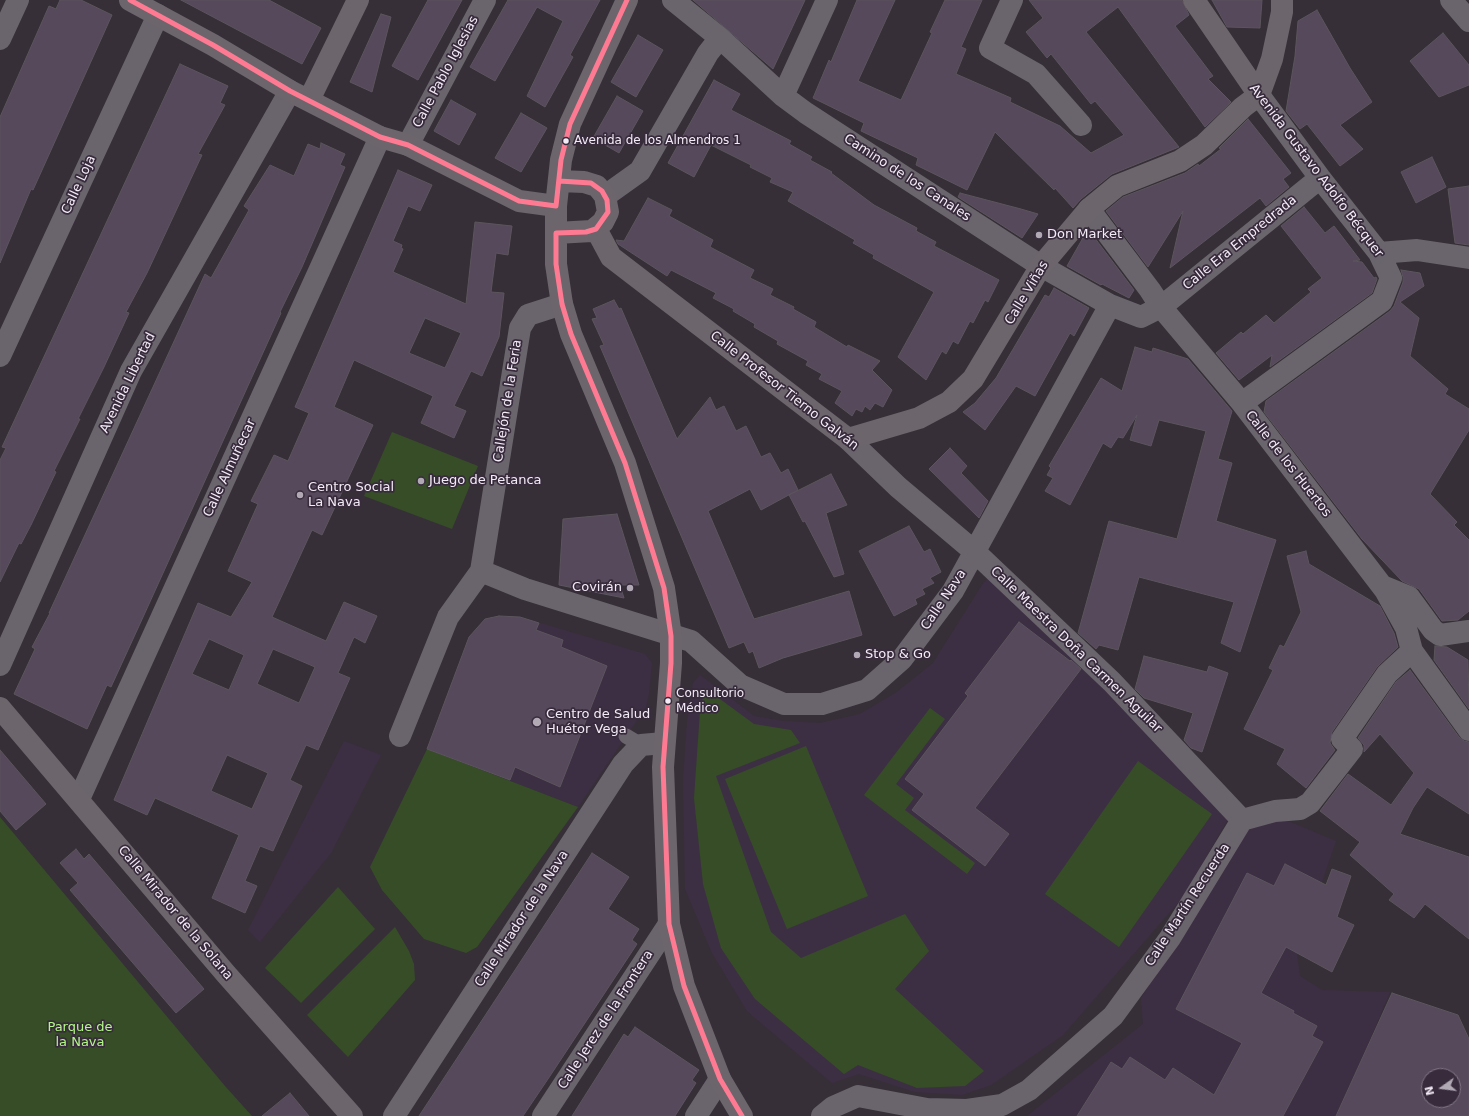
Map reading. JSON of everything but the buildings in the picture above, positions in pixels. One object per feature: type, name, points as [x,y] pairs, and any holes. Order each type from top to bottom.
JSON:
[{"type":"street","points":[[0,39],[18,0]]},
{"type":"street","points":[[130,0],[299,96],[380,137],[408,145],[519,201],[556,206]]},
{"type":"street","name":"Avenida Libertad","points":[[0,665],[131,371],[358,0]]},
{"type":"street","name":"Calle Pablo Iglesias","points":[[408,145],[485,0]]},
{"type":"street","points":[[627,0],[570,124],[561,160],[556,206],[556,264],[562,304],[571,334],[625,463],[664,588],[671,636],[671,663],[663,767],[669,924],[684,986],[720,1079],[742,1116]]},
{"type":"street","name":"Camino de los Canales","points":[[673,0],[720,38],[783,96],[1041,266],[1110,305],[1140,317],[1160,307]]},
{"type":"street","points":[[783,96],[827,0]]},
{"type":"street","points":[[1012,0],[990,48],[1036,74],[1081,125]]},
{"type":"street","name":"Avenida Gustavo Adolfo Bécquer","points":[[1194,0],[1259,95],[1320,178],[1379,253],[1391,278],[1382,301],[1242,403]]},
{"type":"street","points":[[1259,95],[1272,59],[1282,12],[1282,0]]},
{"type":"street","points":[[1451,0],[1469,21]]},
{"type":"street","name":"Calle Loja","points":[[0,356],[158,15]]},
{"type":"street","points":[[606,196],[640,171],[708,53],[720,38]]},
{"type":"street","name":"Calle Viñas","points":[[848,439],[919,418],[948,402],[962,391],[982,366],[1041,266],[1089,209],[1117,186],[1180,161],[1204,145],[1243,107],[1259,95]]},
{"type":"street","name":"Calle Almuñecar","points":[[79,799],[380,137]]},
{"type":"street","name":"Calle Era Empredrada","points":[[1160,307],[1320,178]]},
{"type":"street","points":[[556,234],[586,232],[596,229],[603,222],[608,212],[606,196],[591,183],[559,181]]},
{"type":"street","name":"Calle de los Huertos","points":[[1089,209],[1150,290],[1160,307],[1242,403],[1382,586],[1406,628],[1412,650],[1469,730]]},
{"type":"street","name":"Calle Profesor Tierno Galván","points":[[596,229],[612,257],[848,439],[898,487],[975,552]]},
{"type":"street","points":[[1379,253],[1417,250],[1469,258]]},
{"type":"street","name":"Callejón de la Feria","points":[[400,736],[448,617],[481,571],[520,328],[528,315],[562,304]]},
{"type":"street","name":"Calle Nava","points":[[671,636],[691,641],[740,685],[784,704],[822,704],[867,690],[902,659],[953,591],[1110,305]]},
{"type":"street","name":"Calle Maestra Doña Carmen Aguilar","points":[[975,552],[1112,682],[1242,820]]},
{"type":"street","points":[[481,571],[525,589],[671,636]]},
{"type":"street","points":[[1382,586],[1409,597],[1433,630],[1440,635],[1469,631]]},
{"type":"street","points":[[1242,820],[1275,810],[1300,809],[1310,803],[1352,749],[1342,739],[1387,674],[1412,650]]},
{"type":"street","name":"Calle Mirador de la Solana","points":[[0,708],[79,799],[226,974],[352,1116]]},
{"type":"street","name":"Calle Mirador de la Nava","points":[[394,1116],[623,764],[634,740],[664,743]]},
{"type":"street","name":"Calle Martín Recuerda","points":[[822,1116],[834,1107],[858,1096],[928,1109],[967,1110],[1002,1105],[1029,1090],[1113,1016],[1170,938],[1242,820]]},
{"type":"street","name":"Calle Jerez de la Frontera","points":[[543,1116],[669,924]]},
{"type":"street","points":[[696,1116],[720,1079]]},
{"type":"shaded area","points":[[989,577],[1081,663],[1228,819],[1183,897],[1063,1035],[991,1085],[962,1095],[915,1092],[859,1074],[832,1083],[747,1011],[712,953],[685,889],[683,781],[687,722],[693,683],[700,675],[754,716],[783,721],[820,723],[860,714],[897,692],[933,663],[982,585]]},
{"type":"shaded area","name":"Centro de Salud Huétor Vega","points":[[499,616],[520,617],[645,654],[652,663],[646,707],[578,807],[427,749],[469,637],[485,619]]},
{"type":"shaded area","points":[[344,741],[381,755],[331,853],[260,942],[248,930]]},
{"type":"shaded area","points":[[1278,817],[1336,841],[1297,955],[1300,976],[1322,990],[1390,992],[1336,1116],[1027,1116],[1143,1024],[1141,998],[1251,826]]},
{"type":"green space","name":"Juego de Petanca","points":[[392,432],[478,466],[452,529],[364,496]]},
{"type":"green space","points":[[705,688],[754,724],[791,730],[800,743],[716,776],[771,932],[801,958],[905,914],[929,951],[895,989],[984,1071],[965,1086],[917,1088],[858,1065],[844,1074],[755,999],[721,948],[703,884],[694,798],[700,711]]},
{"type":"green space","points":[[930,708],[945,719],[896,784],[914,798],[905,810],[975,863],[967,874],[864,795]]},
{"type":"green space","points":[[806,746],[868,896],[787,929],[725,779]]},
{"type":"green space","points":[[427,749],[578,807],[477,947],[466,953],[424,939],[382,890],[370,867]]},
{"type":"green space","points":[[1138,761],[1212,814],[1119,947],[1045,894]]},
{"type":"green space","name":"Parque de la Nava","points":[[0,817],[225,1086],[252,1116],[0,1116]]},
{"type":"green space","points":[[338,887],[375,929],[301,1003],[265,968]]},
{"type":"green space","points":[[395,927],[409,951],[414,964],[415,980],[348,1057],[307,1015]]},
{"type":"transit line","points":[[130,0],[213,45],[290,91],[380,137],[408,145],[519,201],[556,206],[561,160],[570,124],[627,0]]},
{"type":"transit line","points":[[559,181],[591,183],[602,191],[607,200],[608,212],[596,229],[586,232],[556,233],[556,264],[562,304],[571,334],[625,463],[664,588],[671,636],[671,663],[663,767],[669,924],[684,986],[720,1079],[742,1116]]},
{"type":"place","name":"Avenida de los Almendros 1","points":[[566,141]]},
{"type":"place","name":"Don Market","points":[[1039,235]]},
{"type":"place","name":"Juego de Petanca","points":[[421,481]]},
{"type":"place","name":"Centro Social La Nava","points":[[300,495]]},
{"type":"place","name":"Covirán","points":[[630,588]]},
{"type":"place","name":"Stop & Go","points":[[857,655]]},
{"type":"place","name":"Consultorio Médico","points":[[668,701]]},
{"type":"place","name":"Centro de Salud Huétor Vega","points":[[537,722]]}]
